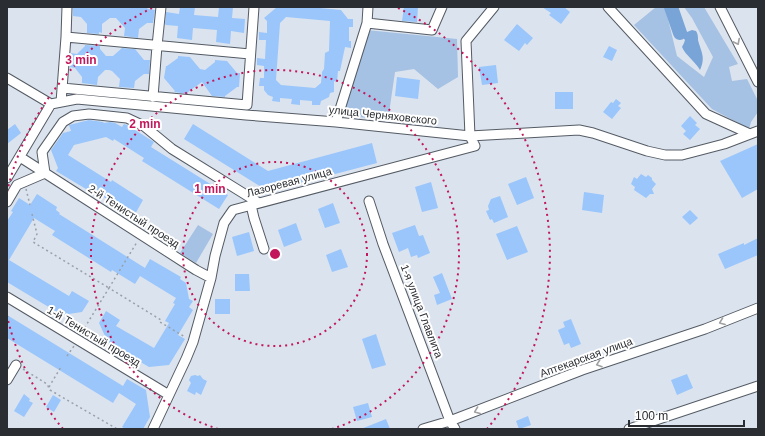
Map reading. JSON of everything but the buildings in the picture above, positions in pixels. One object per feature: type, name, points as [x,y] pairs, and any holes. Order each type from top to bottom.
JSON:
[{"type":"street","points":[[61,102],[67,7]]},
{"type":"street","points":[[153,97],[161,7]]},
{"type":"street","points":[[62,88],[247,105],[254,7]]},
{"type":"street","points":[[336,122],[367,23],[368,7]]},
{"type":"street","points":[[367,23],[432,30],[442,7]]},
{"type":"street","points":[[470,136],[466,41],[494,7]]},
{"type":"street","points":[[608,7],[706,114],[754,133]]},
{"type":"street","points":[[720,7],[758,82]]},
{"type":"street","points":[[66,38],[250,54]]},
{"type":"street","points":[[7,78],[51,104],[7,178]]},
{"type":"street","name":"улица Черняховского","points":[[51,104],[77,99],[336,122],[470,136],[579,130],[665,155],[682,155],[724,144],[754,133]]},
{"type":"street","points":[[7,202],[17,185],[45,173],[42,152],[64,122],[73,116],[89,114],[127,118],[144,126],[172,149],[255,204],[264,250]]},
{"type":"street","name":"Лазоревая улица","points":[[153,429],[193,342],[211,278],[224,223],[233,210],[475,146],[470,136]]},
{"type":"street","name":"2-й Тенистый проезд","points":[[20,157],[196,270],[211,278]]},
{"type":"street","name":"1-я улица Главлита","points":[[369,201],[383,244],[453,425]]},
{"type":"street","name":"1-й Тенистый проезд","points":[[7,297],[169,395]]},
{"type":"street","name":"Аптекарская улица","points":[[423,429],[453,425],[582,370],[704,329],[758,308]]},
{"type":"street","points":[[7,380],[16,365]]},
{"type":"street","points":[[629,429],[758,386]]},
{"type":"path","points":[[25,182],[30,205]]},
{"type":"path","points":[[32,214],[37,234],[33,242],[161,320],[160,322],[193,342]]},
{"type":"path","points":[[67,356],[142,235]]},
{"type":"path","points":[[16,365],[47,384],[50,390],[117,429]]},
{"type":"path","points":[[49,387],[61,368]]},
{"type":"shaded area","points":[[656,7],[665,7],[677,56],[704,77],[713,57],[692,18],[684,7],[704,7],[738,64],[729,67],[732,81],[747,79],[758,101],[758,112],[751,122],[749,129],[712,109],[634,25]]},
{"type":"shaded area","points":[[683,27],[687,32],[692,30],[696,31],[697,33],[703,58],[700,70],[682,47],[685,40],[681,35],[680,30]]},
{"type":"shaded area","points":[[366,30],[457,39],[458,77],[438,89],[414,69],[395,72],[388,120],[340,115]]},
{"type":"shaded area","points":[[198,225],[213,234],[196,263],[180,253]]},
{"type":"waterway","points":[[671,7],[680,33]]}]
